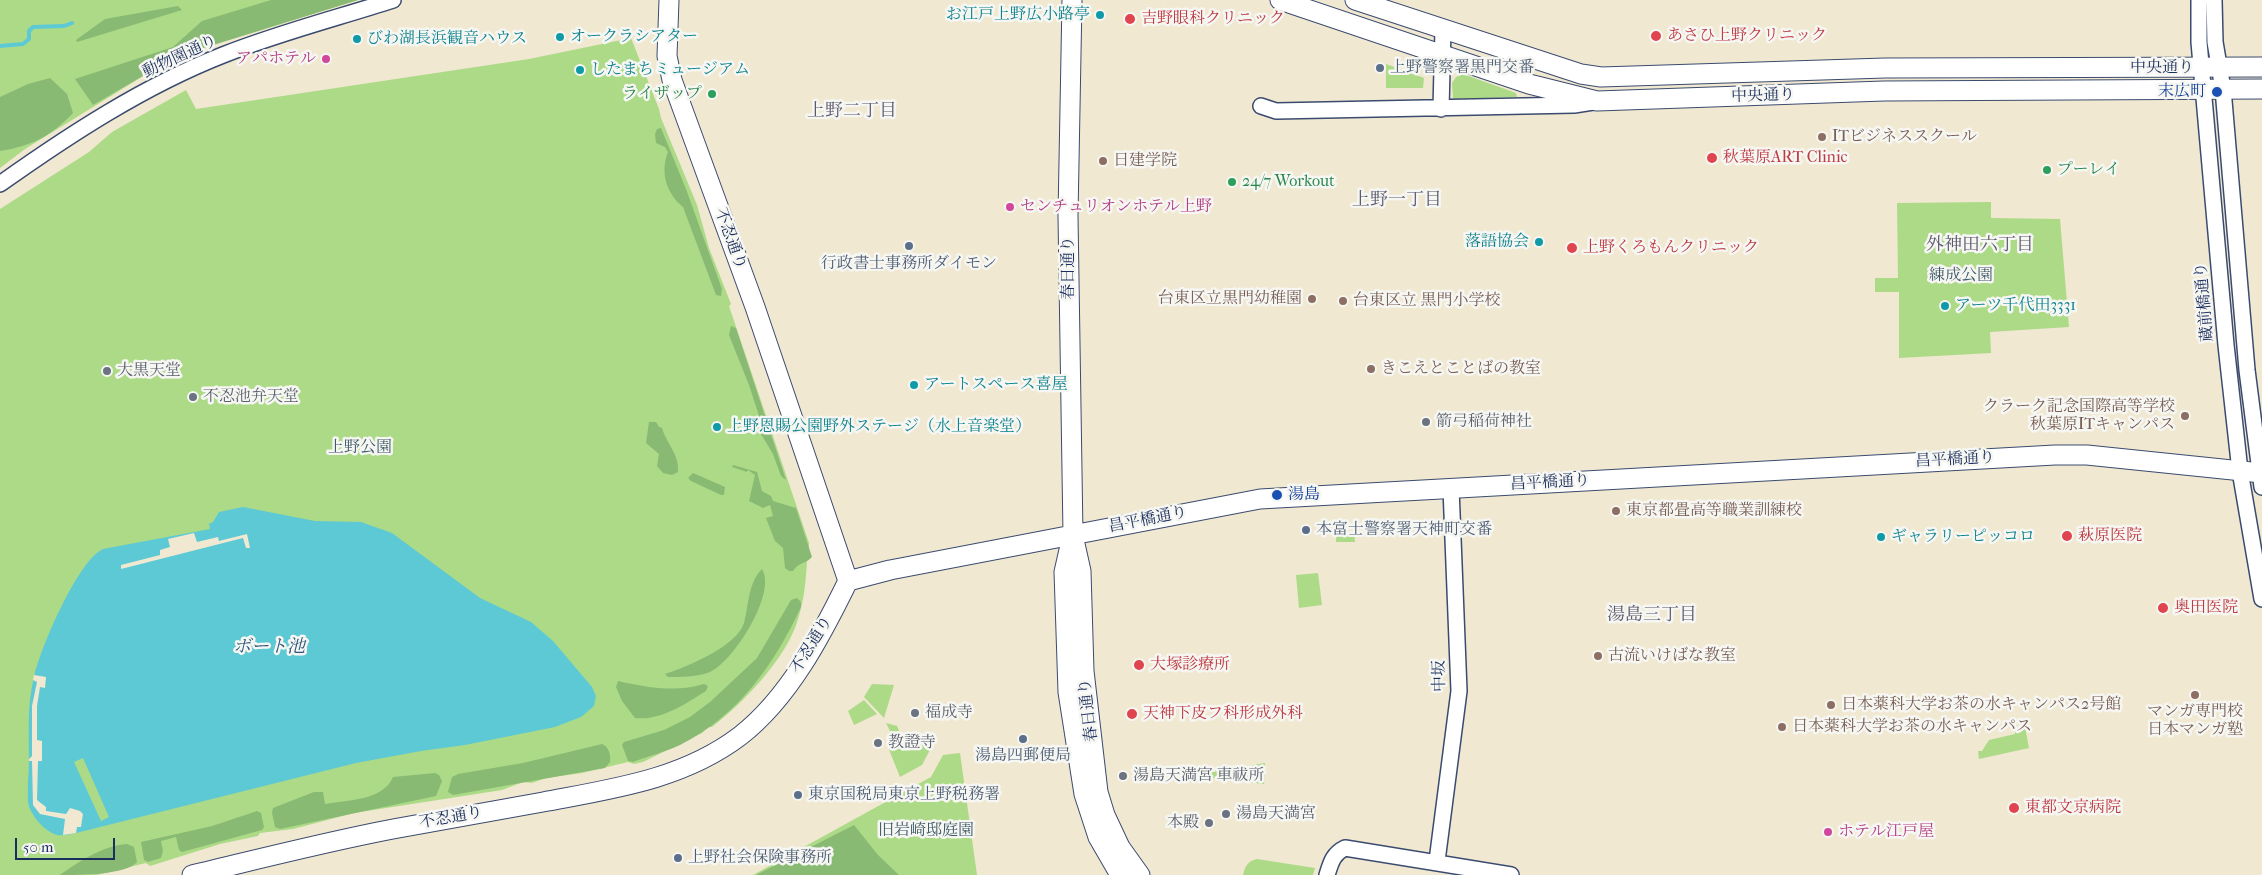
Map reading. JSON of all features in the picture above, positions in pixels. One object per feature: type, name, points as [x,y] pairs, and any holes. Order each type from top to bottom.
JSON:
[{"type":"main road","name":"不忍通り","points":[[192,875],[379,832],[624,787],[672,772],[698,761],[741,736],[770,708],[803,662],[832,615],[848,581],[755,307],[670,75],[667,56],[669,0]]},
{"type":"main road","name":"春日通り","points":[[1072,0],[1068,216],[1073,535],[1080,571],[1084,671],[1098,792],[1105,815],[1120,847],[1140,875]]},
{"type":"main road","name":"中央通り","points":[[1280,0],[1529,84],[1597,101],[1884,91],[2262,88]]},
{"type":"main road","name":"中央通り","points":[[1355,0],[1581,74],[1601,77],[1885,68],[2262,67]]},
{"type":"main road","name":"昌平橋通り","points":[[848,581],[890,570],[1260,499],[2087,454],[2240,471],[2261,476]]},
{"type":"main road","name":"春日通り","points":[[1073,535],[1064,572],[1068,692],[1088,811],[1098,837],[1120,875]]},
{"type":"street","name":"動物園通り","points":[[0,184],[94,123],[177,76],[223,55],[393,0]]},
{"type":"street","name":"蔵前橋通り","points":[[2198,0],[2199,42],[2210,68],[2223,89],[2247,370],[2261,476]]},
{"type":"street","name":"蔵前橋通り","points":[[2214,0],[2215,42],[2204,89],[2226,345],[2240,471],[2262,598]]},
{"type":"street","points":[[1442,109],[1443,29]]},
{"type":"street","points":[[1261,106],[1276,110],[1442,109],[1574,105],[1597,101]]},
{"type":"street","name":"中坂","points":[[1437,861],[1459,692],[1451,488]]},
{"type":"street","points":[[1327,875],[1331,861],[1337,852],[1345,848],[1437,861],[1511,875]]},
{"type":"green space","points":[[0,0],[358,0],[200,49],[153,70],[25,149],[0,168]]},
{"type":"green space","points":[[271,0],[358,0],[200,49],[153,70],[93,105],[75,79],[173,47],[202,21]]},
{"type":"green space","points":[[178,6],[182,10],[77,42],[76,40],[105,19]]},
{"type":"green space","name":"上野公園","points":[[631,38],[661,118],[697,205],[709,248],[731,304],[729,306],[809,543],[809,560],[807,561],[800,612],[792,634],[774,664],[750,693],[712,727],[708,727],[702,733],[643,762],[634,764],[628,762],[582,773],[546,778],[532,783],[523,782],[502,790],[354,813],[293,829],[260,833],[258,836],[220,844],[150,866],[146,863],[97,875],[0,875],[0,209],[89,152],[112,132],[186,90],[196,109],[529,59]]},
{"type":"green space","points":[[1386,64],[1424,78],[1423,88],[1386,88]]},
{"type":"green space","points":[[1463,74],[1516,93],[1517,97],[1453,99],[1452,83],[1456,77]]},
{"type":"green space","points":[[50,78],[67,94],[73,113],[57,128],[40,139],[22,146],[0,151],[0,97],[28,84]]},
{"type":"green space","points":[[661,128],[686,189],[722,289],[721,296],[716,295],[683,207],[672,195],[666,182],[665,167],[668,152],[665,147],[656,143],[655,134],[657,129]]},
{"type":"green space","name":"練成公園","points":[[1991,202],[1991,218],[2060,219],[2069,327],[1990,332],[1991,353],[1899,358],[1899,292],[1875,292],[1875,278],[1898,278],[1897,203]]},
{"type":"green space","points":[[731,326],[736,328],[786,480],[781,476],[773,454],[761,434],[761,422],[749,385],[729,335]]},
{"type":"green space","points":[[649,422],[656,422],[662,428],[677,460],[678,472],[672,475],[663,473],[657,466],[659,454],[646,443]]},
{"type":"green space","points":[[733,465],[757,472],[762,491],[771,496],[773,501],[796,508],[812,557],[793,571],[785,568],[783,548],[775,541],[766,518],[773,516],[770,505],[763,508],[749,501],[755,475],[748,470],[747,472],[732,467]]},
{"type":"green space","points":[[693,473],[725,487],[724,495],[691,481],[688,478]]},
{"type":"green space","points":[[1354,532],[1355,542],[1336,542],[1336,533]]},
{"type":"green space","points":[[762,569],[765,580],[764,594],[751,625],[730,655],[720,665],[705,674],[668,677],[665,674],[710,654],[732,640],[739,632],[744,623],[751,587]]},
{"type":"green space","points":[[1318,573],[1322,605],[1299,608],[1296,575]]},
{"type":"green space","points":[[797,598],[801,602],[801,607],[779,649],[766,669],[737,704],[701,733],[680,745],[633,762],[628,761],[622,745],[624,742],[664,730],[690,717],[710,702],[757,658],[791,600]]},
{"type":"green space","points":[[618,681],[672,689],[704,684],[708,686],[706,691],[690,701],[663,714],[654,717],[635,718],[622,701],[616,687]]},
{"type":"green space","points":[[872,684],[894,685],[884,718],[864,697]]},
{"type":"green space","points":[[864,700],[877,714],[854,725],[848,711]]},
{"type":"green space","points":[[886,723],[897,726],[903,739],[931,748],[922,765],[900,777],[888,747],[896,743]]},
{"type":"green space","points":[[2025,727],[2029,748],[1979,759],[1978,751],[1982,751],[1989,740],[2015,734],[2015,729]]},
{"type":"green space","points":[[602,744],[608,749],[610,757],[610,762],[605,768],[453,795],[448,792],[452,777],[458,774],[523,763]]},
{"type":"green space","name":"旧岩崎邸庭園","points":[[960,753],[977,875],[753,875],[931,777],[943,755]]},
{"type":"green space","points":[[1265,763],[1264,784],[1195,776],[1196,775]]},
{"type":"green space","points":[[435,773],[439,775],[442,781],[436,796],[280,829],[275,827],[272,813],[273,808],[314,792],[323,792],[325,804],[354,800],[381,791],[393,777]]},
{"type":"green space","points":[[257,811],[261,813],[264,827],[262,830],[182,852],[179,850],[176,837],[161,841],[163,851],[161,858],[148,862],[144,860],[141,842],[212,826]]},
{"type":"green space","points":[[854,825],[878,855],[899,875],[756,875]]},
{"type":"green space","points":[[127,844],[134,847],[137,862],[123,870],[60,875],[100,851]]},
{"type":"green space","points":[[1257,859],[1315,868],[1313,875],[1243,875],[1247,864]]},
{"type":"water","name":"ボート池","points":[[243,507],[315,521],[361,522],[392,533],[480,598],[531,622],[553,641],[592,687],[596,696],[594,706],[581,717],[555,727],[465,745],[356,763],[76,833],[57,835],[52,833],[35,817],[29,807],[29,719],[34,677],[61,607],[83,570],[93,557],[103,549],[210,529],[209,524],[213,522],[219,512]],"holes":[[[83,758],[109,817],[101,821],[74,762]]]},
{"type":"pier","points":[[194,533],[197,542],[218,537],[219,541],[247,534],[250,548],[246,548],[243,538],[121,569],[121,565],[160,555],[160,550],[170,547],[168,539]]},
{"type":"pier","points":[[34,675],[46,677],[45,688],[40,687],[37,706],[37,740],[42,741],[42,761],[38,761],[37,800],[46,807],[46,811],[66,814],[70,808],[80,811],[83,814],[81,827],[77,827],[76,833],[63,835],[65,819],[40,814],[33,805],[32,761],[29,761],[29,759],[32,756],[32,706],[37,682],[33,680]]},
{"type":"waterway","points":[[0,46],[23,44],[29,39],[29,31],[33,27],[64,26],[72,23]]},
{"type":"place","name":"お江戸上野広小路亭","points":[[1100,15]]},
{"type":"place","name":"吉野眼科クリニック","points":[[1130,19]]},
{"type":"place","name":"あさひ上野クリニック","points":[[1656,36]]},
{"type":"place","name":"オークラシアター","points":[[560,37]]},
{"type":"place","name":"びわ湖長浜観音ハウス","points":[[357,39]]},
{"type":"place","name":"アパホテル","points":[[326,59]]},
{"type":"place","name":"上野警察署黒門交番","points":[[1380,68]]},
{"type":"place","name":"したまちミュージアム","points":[[580,70]]},
{"type":"place","name":"末広町","points":[[2217,92]]},
{"type":"place","name":"ライザップ","points":[[712,94]]},
{"type":"place","name":"ITビジネススクール","points":[[1822,137]]},
{"type":"place","name":"秋葉原ART Clinic","points":[[1712,158]]},
{"type":"place","name":"日建学院","points":[[1103,161]]},
{"type":"place","name":"プーレイ","points":[[2047,170]]},
{"type":"place","name":"24/7 Workout","points":[[1232,182]]},
{"type":"place","name":"センチュリオンホテル上野","points":[[1010,207]]},
{"type":"place","name":"落語協会","points":[[1539,242]]},
{"type":"place","name":"行政書士事務所ダイモン","points":[[909,246]]},
{"type":"place","name":"上野くろもんクリニック","points":[[1572,248]]},
{"type":"place","name":"台東区立黒門幼稚園","points":[[1312,299]]},
{"type":"place","name":"台東区立 黒門小学校","points":[[1343,301]]},
{"type":"place","name":"アーツ千代田3331","points":[[1945,306]]},
{"type":"place","name":"きこえとことばの教室","points":[[1371,369]]},
{"type":"place","name":"大黒天堂","points":[[107,371]]},
{"type":"place","name":"アートスペース喜屋","points":[[914,385]]},
{"type":"place","name":"不忍池弁天堂","points":[[193,397]]},
{"type":"place","name":"クラーク記念国際高等学校 秋葉原ITキャンパス","points":[[2185,416]]},
{"type":"place","name":"箭弓稲荷神社","points":[[1426,422]]},
{"type":"place","name":"上野恩賜公園野外ステージ（水上音楽堂）","points":[[717,427]]},
{"type":"place","name":"湯島","points":[[1277,495]]},
{"type":"place","name":"東京都畳高等職業訓練校","points":[[1616,511]]},
{"type":"place","name":"本富士警察署天神町交番","points":[[1306,530]]},
{"type":"place","name":"萩原医院","points":[[2067,536]]},
{"type":"place","name":"ギャラリーピッコロ","points":[[1881,537]]},
{"type":"place","name":"奥田医院","points":[[2163,608]]},
{"type":"place","name":"古流いけばな教室","points":[[1598,656]]},
{"type":"place","name":"大塚診療所","points":[[1139,665]]},
{"type":"place","name":"マンガ専門校 日本マンガ塾","points":[[2195,695]]},
{"type":"place","name":"日本薬科大学お茶の水キャンパス2号館","points":[[1831,705]]},
{"type":"place","name":"福成寺","points":[[915,713]]},
{"type":"place","name":"天神下皮フ科形成外科","points":[[1132,714]]},
{"type":"place","name":"日本薬科大学お茶の水キャンパス","points":[[1782,727]]},
{"type":"place","name":"湯島四郵便局","points":[[1023,739]]},
{"type":"place","name":"教證寺","points":[[878,743]]},
{"type":"place","name":"湯島天満宮 車祓所","points":[[1123,776]]},
{"type":"place","name":"東京国税局東京上野税務署","points":[[798,795]]},
{"type":"place","name":"東都文京病院","points":[[2014,808]]},
{"type":"place","name":"湯島天満宮","points":[[1226,814]]},
{"type":"place","name":"本殿","points":[[1209,823]]},
{"type":"place","name":"ホテル江戸屋","points":[[1828,832]]},
{"type":"place","name":"上野社会保険事務所","points":[[678,858]]},
{"type":"district","name":"上野二丁目","points":[[852,112]]},
{"type":"district","name":"上野一丁目","points":[[1397,201]]},
{"type":"district","name":"外神田六丁目","points":[[1980,246]]},
{"type":"district","name":"湯島三丁目","points":[[1652,616]]}]
